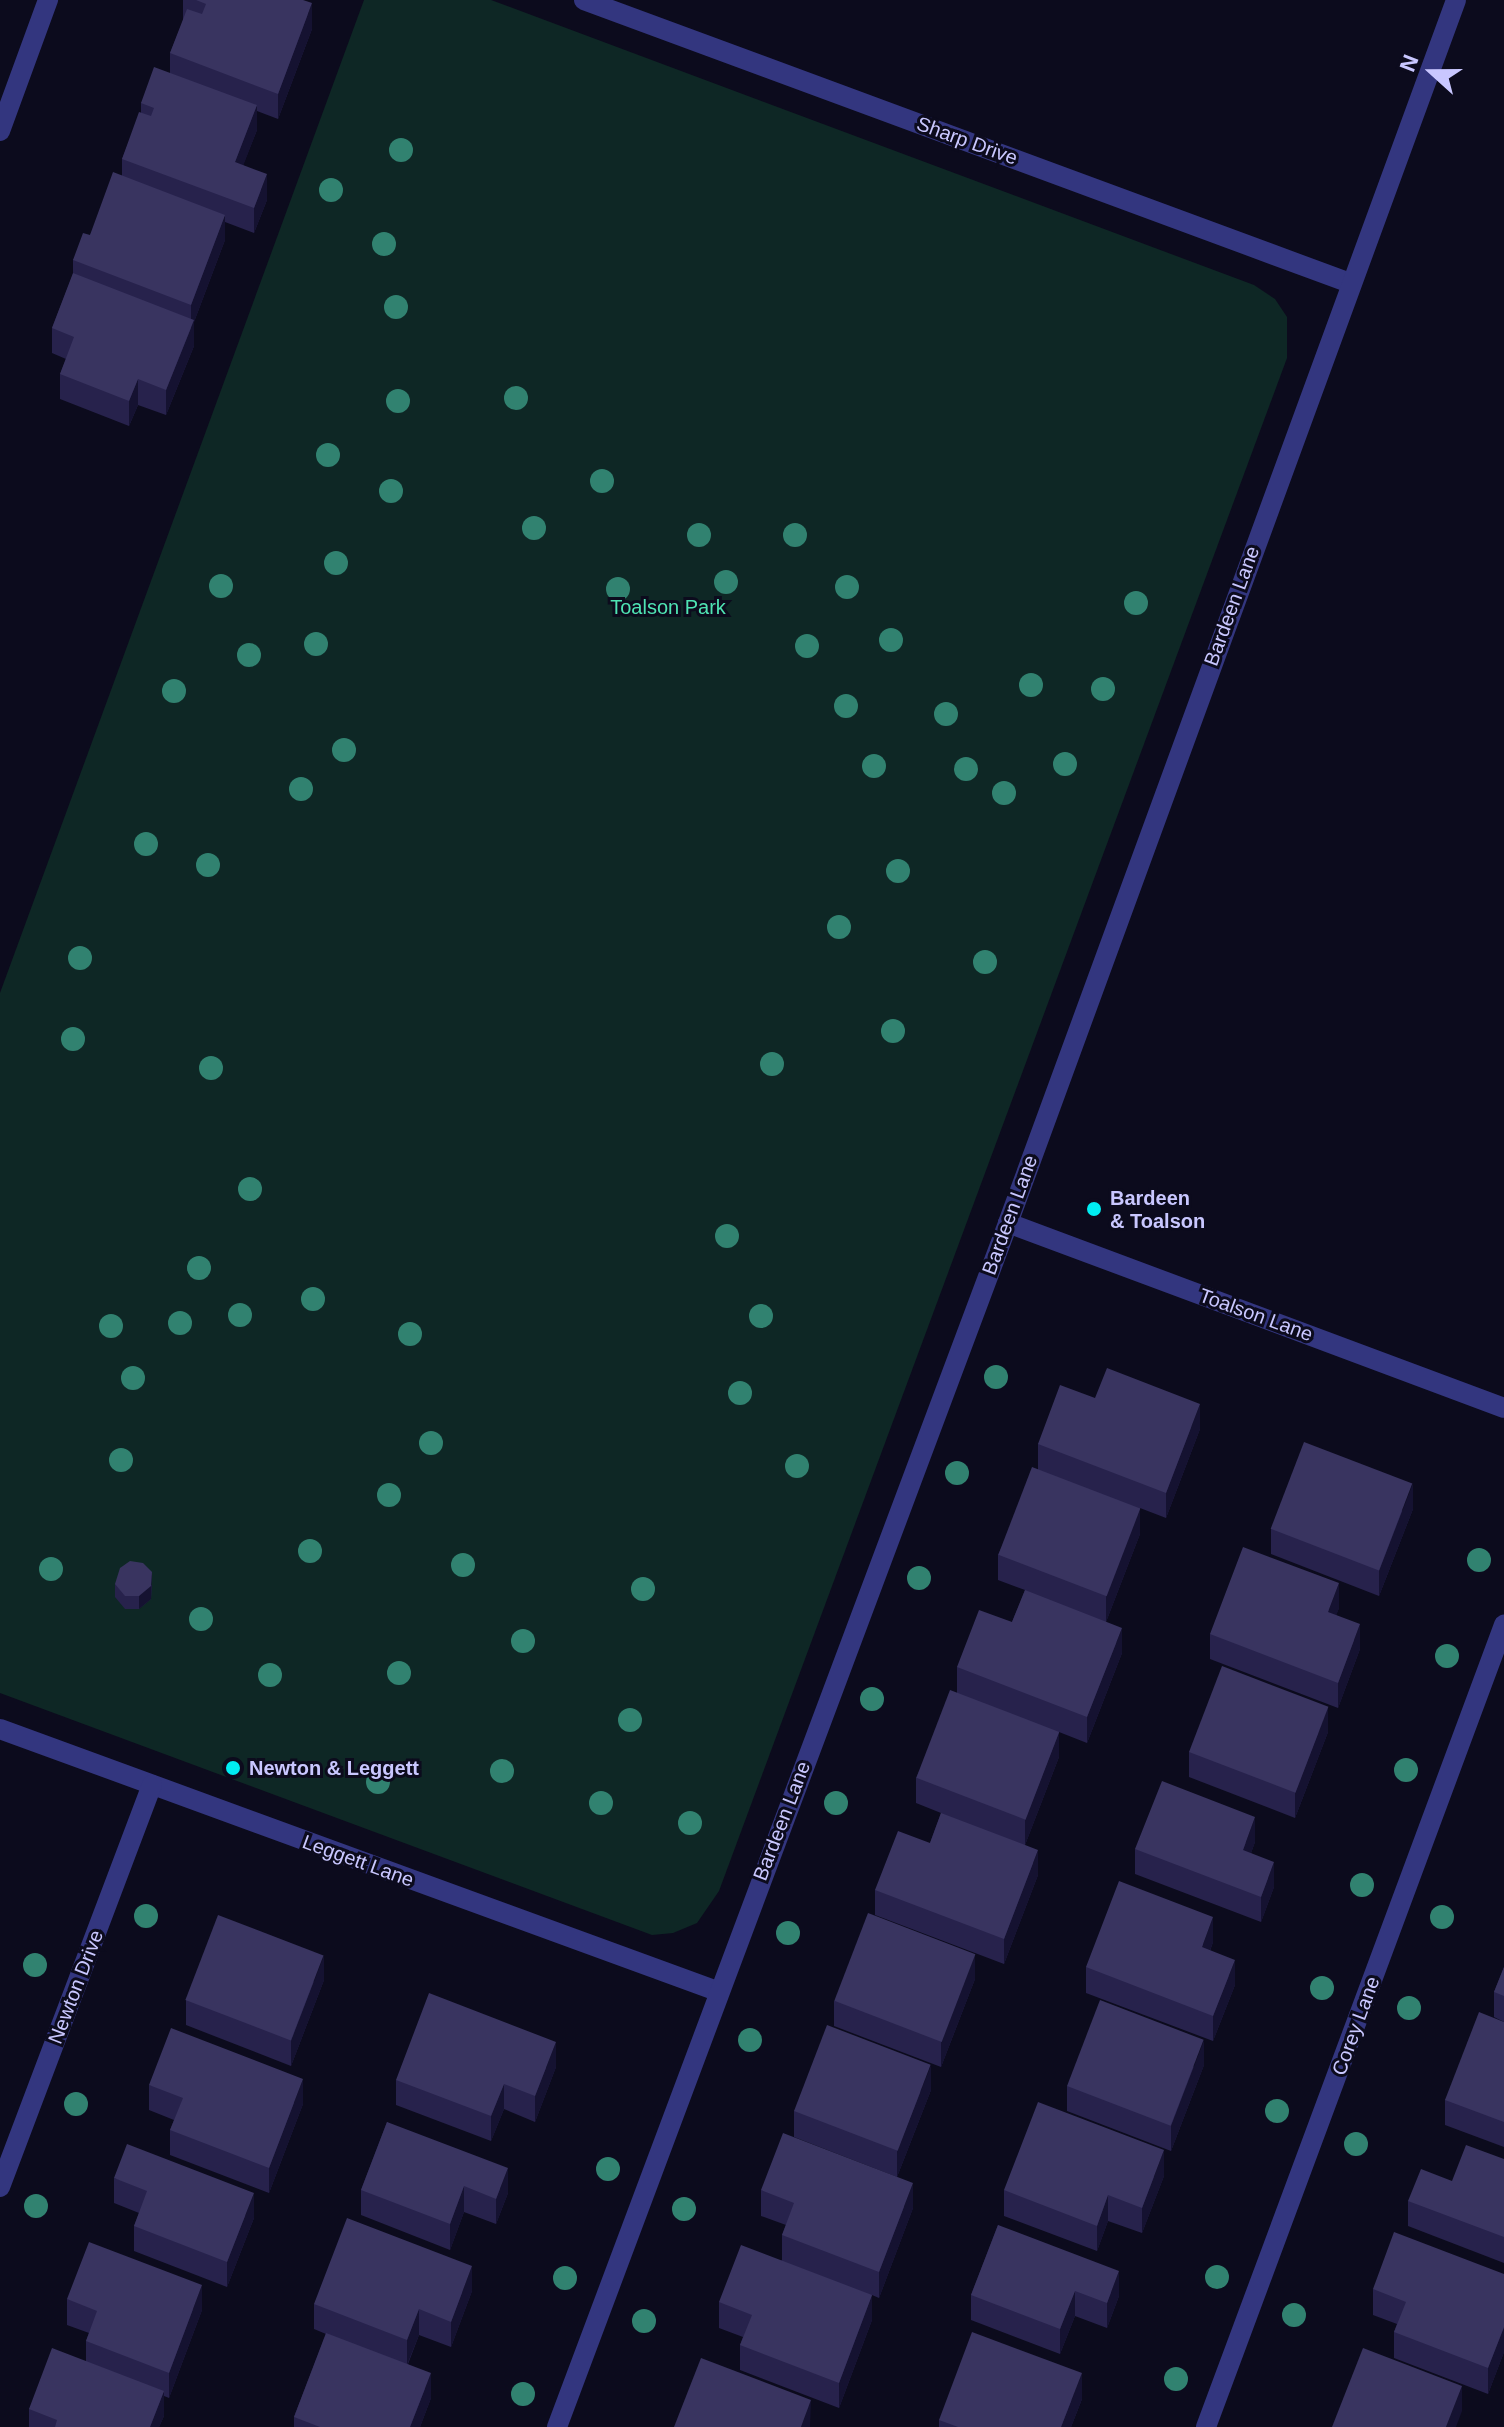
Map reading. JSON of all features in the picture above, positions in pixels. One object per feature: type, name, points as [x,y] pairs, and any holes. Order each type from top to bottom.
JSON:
[{"type":"street","points":[[0,131],[48,0]]},
{"type":"street","name":"Sharp Drive","points":[[584,0],[1350,283]]},
{"type":"street","name":"Bardeen Lane","points":[[557,2427],[717,1991],[1008,1223],[1456,0]]},
{"type":"street","name":"Toalson Lane","points":[[1008,1223],[1504,1408]]},
{"type":"street","name":"Corey Lane","points":[[1206,2427],[1504,1625]]},
{"type":"street","name":"Leggett Lane","points":[[0,1729],[717,1991]]},
{"type":"street","name":"Newton Drive","points":[[0,2187],[152,1785]]},
{"type":"green space","name":"Toalson Park","points":[[364,0],[491,0],[1254,285],[1275,299],[1287,317],[1287,358],[719,1891],[697,1923],[673,1933],[652,1935],[0,1693],[0,993]]},
{"type":"building","points":[[196,0],[303,0],[312,3],[278,94],[170,53],[187,9],[202,14],[206,4]]},
{"type":"building","points":[[154,67],[257,105],[235,162],[267,174],[254,208],[122,159],[139,112],[151,116],[154,108],[141,103]]},
{"type":"building","points":[[113,172],[225,215],[191,305],[73,260],[83,233],[90,235]]},
{"type":"building","points":[[73,273],[194,320],[166,390],[138,379],[129,401],[60,374],[74,337],[52,328]]},
{"type":"building","points":[[1107,1368],[1200,1404],[1166,1493],[1038,1444],[1060,1385],[1095,1398]]},
{"type":"building","points":[[1304,1442],[1412,1484],[1379,1570],[1271,1529]]},
{"type":"building","points":[[1032,1467],[1140,1509],[1107,1596],[998,1555]]},
{"type":"building","points":[[1243,1547],[1339,1583],[1328,1612],[1360,1624],[1338,1683],[1210,1634]]},
{"type":"building","points":[[130,1561],[143,1563],[152,1572],[151,1586],[139,1596],[125,1596],[115,1584],[120,1568]]},
{"type":"building","points":[[1025,1590],[1122,1628],[1087,1717],[957,1667],[979,1610],[1012,1622]]},
{"type":"building","points":[[1222,1666],[1328,1707],[1295,1793],[1189,1752]]},
{"type":"building","points":[[950,1690],[1059,1732],[1026,1820],[916,1778]]},
{"type":"building","points":[[1162,1781],[1255,1817],[1243,1850],[1274,1862],[1261,1897],[1135,1849]]},
{"type":"building","points":[[941,1813],[1038,1850],[1004,1939],[875,1890],[898,1831],[930,1843]]},
{"type":"building","points":[[1119,1881],[1213,1917],[1202,1947],[1235,1960],[1213,2016],[1086,1967]]},
{"type":"building","points":[[868,1913],[975,1954],[942,2042],[834,2001]]},
{"type":"building","points":[[218,1915],[323,1955],[291,2040],[185,2000]]},
{"type":"building","points":[[1504,1967],[1504,1996],[1494,1992]]},
{"type":"building","points":[[429,1993],[556,2042],[535,2096],[504,2084],[491,2116],[396,2080]]},
{"type":"building","points":[[1100,2000],[1204,2040],[1171,2126],[1067,2086]]},
{"type":"building","points":[[1479,2012],[1504,2022],[1504,2122],[1445,2100]]},
{"type":"building","points":[[827,2025],[931,2065],[898,2151],[794,2111]]},
{"type":"building","points":[[171,2028],[303,2079],[269,2168],[170,2130],[183,2098],[149,2085]]},
{"type":"building","points":[[1038,2102],[1164,2150],[1142,2208],[1108,2195],[1097,2226],[1004,2190]]},
{"type":"building","points":[[387,2122],[508,2168],[496,2199],[464,2186],[450,2224],[361,2190]]},
{"type":"building","points":[[783,2133],[913,2183],[879,2272],[782,2235],[794,2203],[761,2190]]},
{"type":"building","points":[[127,2144],[254,2193],[227,2262],[134,2226],[147,2191],[114,2178]]},
{"type":"building","points":[[1466,2145],[1504,2159],[1504,2237],[1408,2201],[1421,2169],[1452,2181]]},
{"type":"building","points":[[347,2218],[472,2266],[451,2322],[419,2309],[407,2340],[314,2304]]},
{"type":"building","points":[[998,2225],[1119,2271],[1107,2303],[1075,2291],[1060,2329],[971,2295]]},
{"type":"building","points":[[1394,2232],[1504,2274],[1504,2327],[1488,2368],[1394,2332],[1406,2302],[1373,2289]]},
{"type":"building","points":[[89,2242],[202,2285],[169,2373],[86,2341],[97,2311],[67,2299]]},
{"type":"building","points":[[741,2245],[872,2295],[839,2383],[740,2345],[752,2315],[719,2302]]},
{"type":"building","points":[[972,2332],[1082,2373],[1061,2427],[958,2427],[939,2420]]},
{"type":"building","points":[[326,2333],[431,2373],[410,2427],[320,2427],[294,2417]]},
{"type":"building","points":[[52,2348],[164,2391],[150,2427],[55,2427],[57,2420],[29,2409]]},
{"type":"building","points":[[1363,2348],[1462,2386],[1446,2427],[1332,2427]]},
{"type":"building","points":[[701,2358],[811,2400],[801,2427],[674,2427]]},
{"type":"place","name":"Bardeen & Toalson","points":[[1094,1209]]},
{"type":"place","name":"Newton & Leggett","points":[[233,1768]]}]
